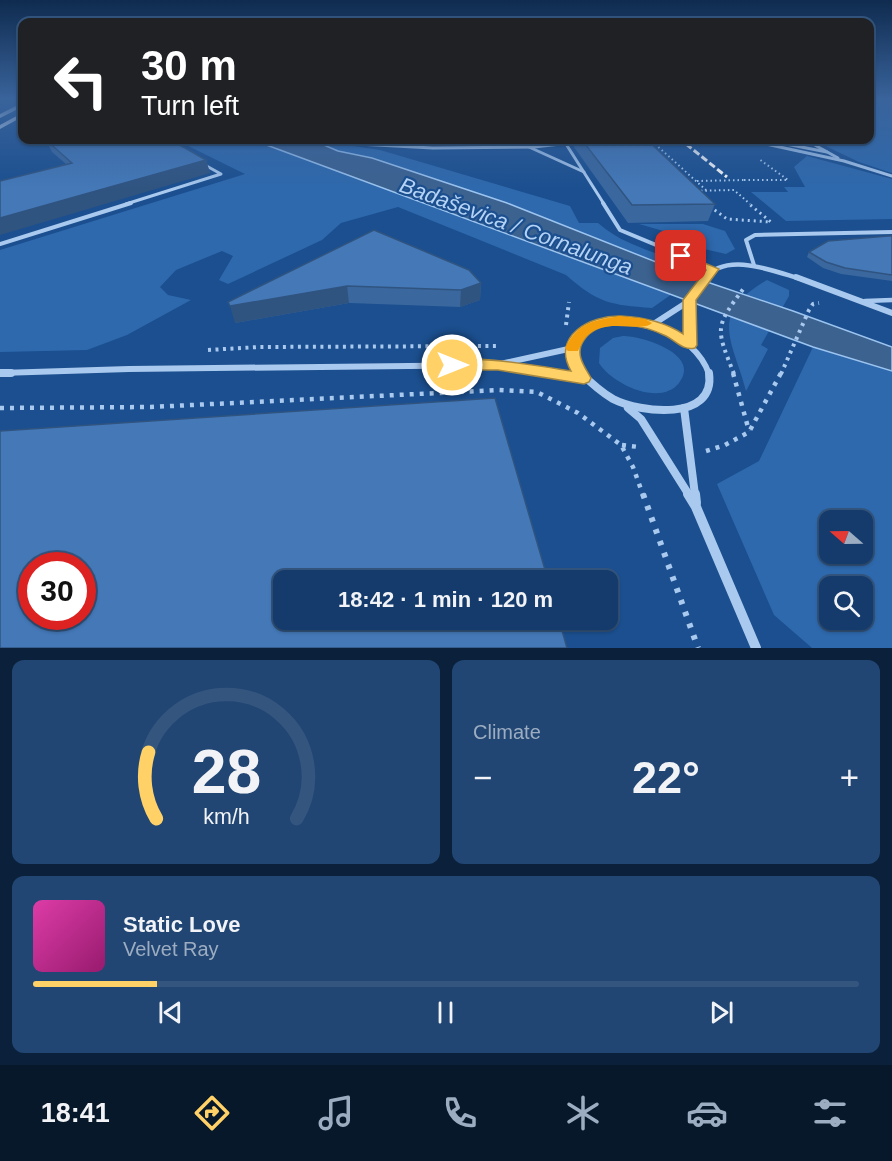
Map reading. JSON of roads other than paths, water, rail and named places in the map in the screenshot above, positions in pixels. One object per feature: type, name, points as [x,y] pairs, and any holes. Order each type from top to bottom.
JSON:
[{"type":"street","points":[[652,325],[689,300],[714,269],[726,266],[754,265],[777,271],[892,314]]},
{"type":"street","points":[[689,300],[690,345]]},
{"type":"street","points":[[626,406],[657,412],[695,404],[703,397],[710,380],[704,362],[690,345],[672,333],[652,325],[619,320],[600,323],[585,330],[575,341],[573,348],[574,363],[584,378],[597,391],[626,406],[641,419],[696,507],[756,648]]},
{"type":"street","points":[[498,365],[573,348]]},
{"type":"street","points":[[0,373],[129,369],[498,365],[584,378]]},
{"type":"street","points":[[684,408],[687,452],[696,507]]},
{"type":"lane","points":[[361,144],[368,146],[523,146],[585,173]]},
{"type":"lane","points":[[529,147],[557,144]]},
{"type":"lane","points":[[567,144],[620,230],[714,269]]},
{"type":"lane","points":[[768,144],[844,161],[892,176]]},
{"type":"lane","points":[[788,144],[827,152]]},
{"type":"lane","points":[[814,144],[844,161]]},
{"type":"lane","points":[[0,244],[221,174],[202,163]]},
{"type":"lane","points":[[754,265],[746,240],[755,235],[892,232]]},
{"type":"lane","points":[[858,301],[892,300]]},
{"type":"water","name":"Badaševica / Cornalunga","points":[[264,144],[321,144],[338,151],[372,158],[507,203],[704,281],[892,347],[892,371],[813,347]]},
{"type":"railway","points":[[686,144],[727,177]]}]
